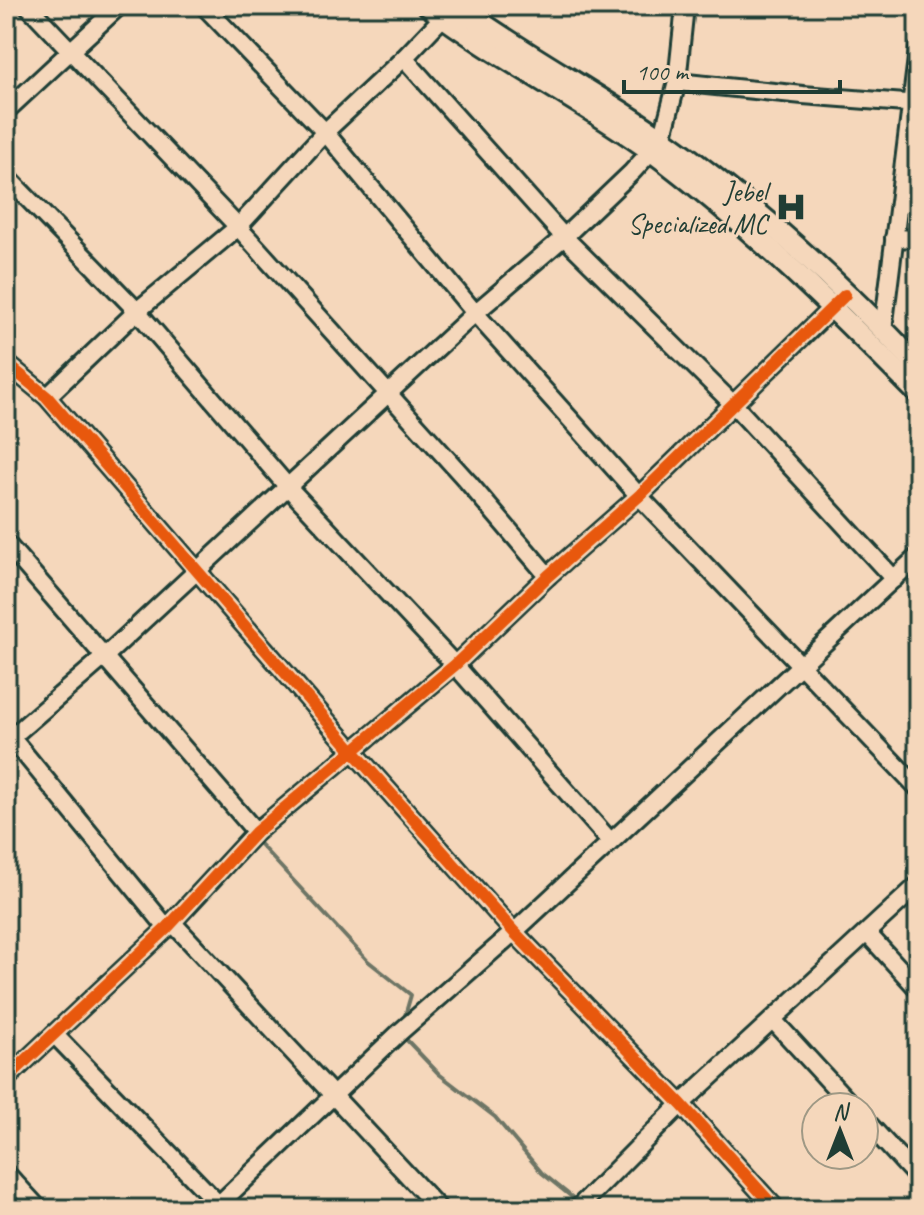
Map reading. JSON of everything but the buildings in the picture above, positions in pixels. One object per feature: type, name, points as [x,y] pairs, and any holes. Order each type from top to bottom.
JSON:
[{"type":"main road","points":[[443,10],[742,201],[839,301],[918,393]]},
{"type":"main road","points":[[839,301],[883,330],[918,366]]},
{"type":"street","points":[[28,6],[238,227],[468,482],[548,576]]},
{"type":"street","points":[[6,111],[119,6]]},
{"type":"street","points":[[204,6],[325,132],[475,313],[639,496],[918,788]]},
{"type":"street","points":[[439,1209],[170,925],[8,736],[197,571],[632,172],[656,145],[677,82],[685,6]]},
{"type":"street","points":[[47,397],[137,311],[238,227],[325,132],[404,58],[443,10]]},
{"type":"street","points":[[883,330],[915,104],[918,50]]},
{"type":"street","points":[[404,58],[564,237],[734,405],[894,579]]},
{"type":"street","points":[[677,82],[915,104]]},
{"type":"street","points":[[6,176],[137,311],[287,486],[455,665],[610,841]]},
{"type":"street","points":[[894,238],[918,239]]},
{"type":"street","points":[[7,1077],[170,925],[256,832],[455,665],[548,576],[639,496],[839,301]]},
{"type":"street","points":[[6,363],[47,397],[514,932],[681,1104],[776,1209]]},
{"type":"street","points":[[6,543],[256,832]]},
{"type":"street","points":[[54,1034],[219,1208],[400,1032],[514,932],[918,556]]},
{"type":"street","points":[[577,1209],[681,1104],[918,885]]},
{"type":"street","points":[[867,933],[918,989]]},
{"type":"street","points":[[773,1020],[838,1091]]},
{"type":"street","points":[[880,1136],[918,1178]]},
{"type":"street","points":[[6,1173],[39,1209]]},
{"type":"waterway","points":[[255,839],[368,961],[411,995],[404,1019]]},
{"type":"waterway","points":[[402,1035],[439,1074],[495,1117],[542,1173],[578,1202]]},
{"type":"cycle path","points":[[6,1079],[167,928],[256,832],[455,665],[548,576],[639,496],[845,295]]},
{"type":"cycle path","points":[[6,363],[47,397],[514,932],[681,1104],[776,1209]]},
{"type":"place","name":"Jebel Specialized MC","points":[[791,207]]}]
